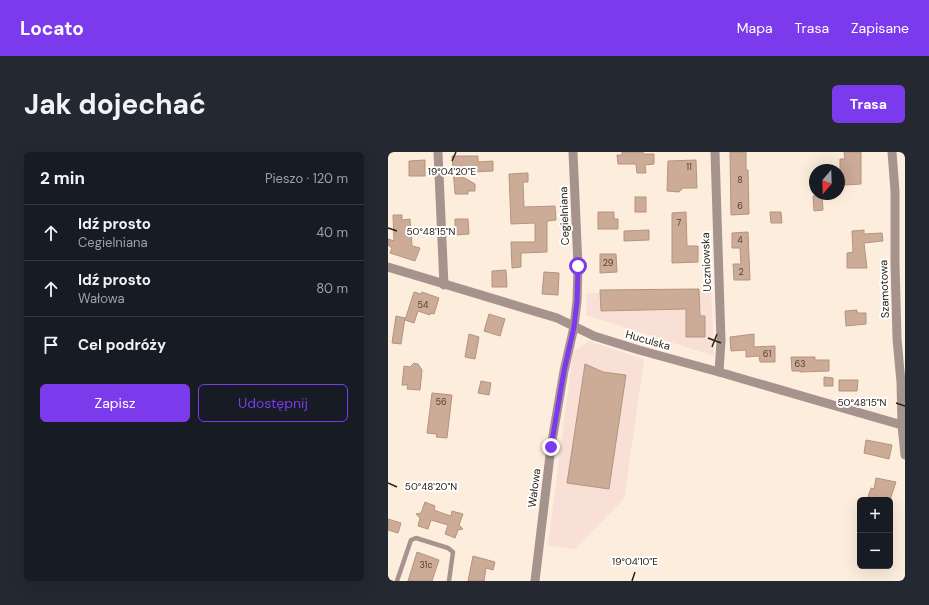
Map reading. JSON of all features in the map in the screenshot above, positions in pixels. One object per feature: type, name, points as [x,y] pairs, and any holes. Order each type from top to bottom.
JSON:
[{"type":"street","points":[[438,152],[444,285]]},
{"type":"street","name":"Cegielniana","points":[[573,152],[578,266],[577,301],[574,327]]},
{"type":"street","name":"Uczniowska","points":[[715,152],[721,341],[720,372]]},
{"type":"street","name":"Szamotowa","points":[[892,152],[895,191],[895,270],[898,357],[902,395],[905,455]]},
{"type":"street","name":"Huculska","points":[[388,267],[557,318],[594,336],[639,350],[903,425]]},
{"type":"street","name":"Wałowa","points":[[535,581],[552,439],[564,371],[574,327]]},
{"type":"lane","points":[[397,581],[411,540],[416,538],[443,546],[454,552],[449,581]]},
{"type":"shaded area","points":[[711,290],[714,356],[586,315],[587,293]]},
{"type":"shaded area","points":[[589,341],[644,359],[624,499],[575,549],[548,545],[573,352]]},
{"type":"building","points":[[622,152],[643,152],[643,154],[654,154],[654,164],[645,165],[646,173],[637,173],[636,164],[618,164],[617,155],[622,155]]},
{"type":"building","points":[[730,152],[746,152],[749,214],[731,215]]},
{"type":"building","points":[[844,152],[861,152],[861,184],[845,185],[845,164],[840,164],[840,159],[845,159]]},
{"type":"building","points":[[452,156],[478,156],[478,162],[493,161],[493,171],[456,173],[475,184],[475,191],[468,191],[468,194],[455,194]]},
{"type":"building","points":[[425,160],[425,176],[409,176],[409,161]]},
{"type":"building","points":[[696,160],[697,188],[683,188],[679,192],[667,191],[668,161]]},
{"type":"building","points":[[528,173],[528,182],[523,182],[524,207],[555,206],[556,220],[547,221],[547,252],[521,253],[521,267],[512,268],[511,242],[535,242],[535,223],[511,224],[509,174]]},
{"type":"building","points":[[635,197],[646,197],[646,212],[635,212]]},
{"type":"building","points":[[813,200],[822,200],[823,210],[814,211]]},
{"type":"building","points":[[598,212],[614,212],[614,219],[618,219],[618,229],[598,229]]},
{"type":"building","points":[[686,212],[687,246],[698,246],[698,262],[672,263],[672,213]]},
{"type":"building","points":[[770,212],[781,212],[782,223],[771,223]]},
{"type":"building","points":[[393,215],[402,215],[402,220],[410,219],[412,246],[420,248],[415,261],[390,253],[392,248],[388,245],[388,239],[394,241]]},
{"type":"building","points":[[455,219],[468,219],[469,234],[455,235]]},
{"type":"building","points":[[649,230],[649,240],[624,241],[624,231]]},
{"type":"building","points":[[864,230],[864,234],[882,233],[883,241],[864,243],[867,268],[847,268],[847,253],[853,252],[852,231]]},
{"type":"building","points":[[748,232],[750,280],[734,280],[733,264],[741,264],[740,248],[732,248],[732,233]]},
{"type":"building","points":[[600,254],[616,254],[617,272],[600,273]]},
{"type":"building","points":[[506,270],[507,287],[492,287],[492,271]]},
{"type":"building","points":[[544,272],[559,273],[558,295],[542,294]]},
{"type":"building","points":[[699,289],[700,316],[705,316],[705,337],[686,337],[686,309],[601,311],[600,290]]},
{"type":"building","points":[[414,292],[421,294],[422,292],[439,298],[434,314],[430,313],[430,315],[418,311],[414,323],[405,320]]},
{"type":"building","points":[[857,310],[857,313],[866,313],[866,324],[846,326],[845,311]]},
{"type":"building","points":[[489,314],[505,319],[500,336],[484,331]]},
{"type":"building","points":[[396,316],[405,318],[401,344],[392,343]]},
{"type":"building","points":[[469,334],[479,337],[475,359],[465,357]]},
{"type":"building","points":[[754,334],[754,347],[775,346],[775,362],[760,362],[759,356],[746,357],[746,350],[731,351],[730,337]]},
{"type":"building","points":[[791,357],[815,357],[815,360],[829,360],[829,371],[792,371]]},
{"type":"building","points":[[414,363],[418,364],[422,370],[420,390],[407,389],[408,385],[402,385],[404,366],[410,367]]},
{"type":"building","points":[[585,364],[603,372],[626,375],[609,489],[567,483]]},
{"type":"building","points":[[824,377],[833,378],[833,386],[824,386]]},
{"type":"building","points":[[839,380],[858,380],[857,391],[839,391]]},
{"type":"building","points":[[481,381],[491,383],[489,395],[478,393]]},
{"type":"building","points":[[432,393],[452,395],[447,438],[436,437],[437,434],[427,433]]},
{"type":"building","points":[[866,440],[892,445],[889,459],[864,453]]},
{"type":"building","points":[[876,478],[896,482],[891,497],[868,497],[871,488],[874,489]]},
{"type":"building","points":[[425,502],[435,506],[434,510],[451,516],[452,511],[463,514],[459,525],[463,529],[458,530],[455,538],[445,534],[448,525],[431,520],[428,529],[418,526],[420,518],[416,514],[421,513]]},
{"type":"building","points":[[388,519],[401,523],[398,533],[388,530]]},
{"type":"building","points":[[417,552],[439,560],[432,581],[408,581]]},
{"type":"building","points":[[473,556],[495,562],[493,570],[486,568],[484,581],[468,581]]},
{"type":"route","points":[[551,447],[564,371],[574,327],[577,301],[578,266]]}]
